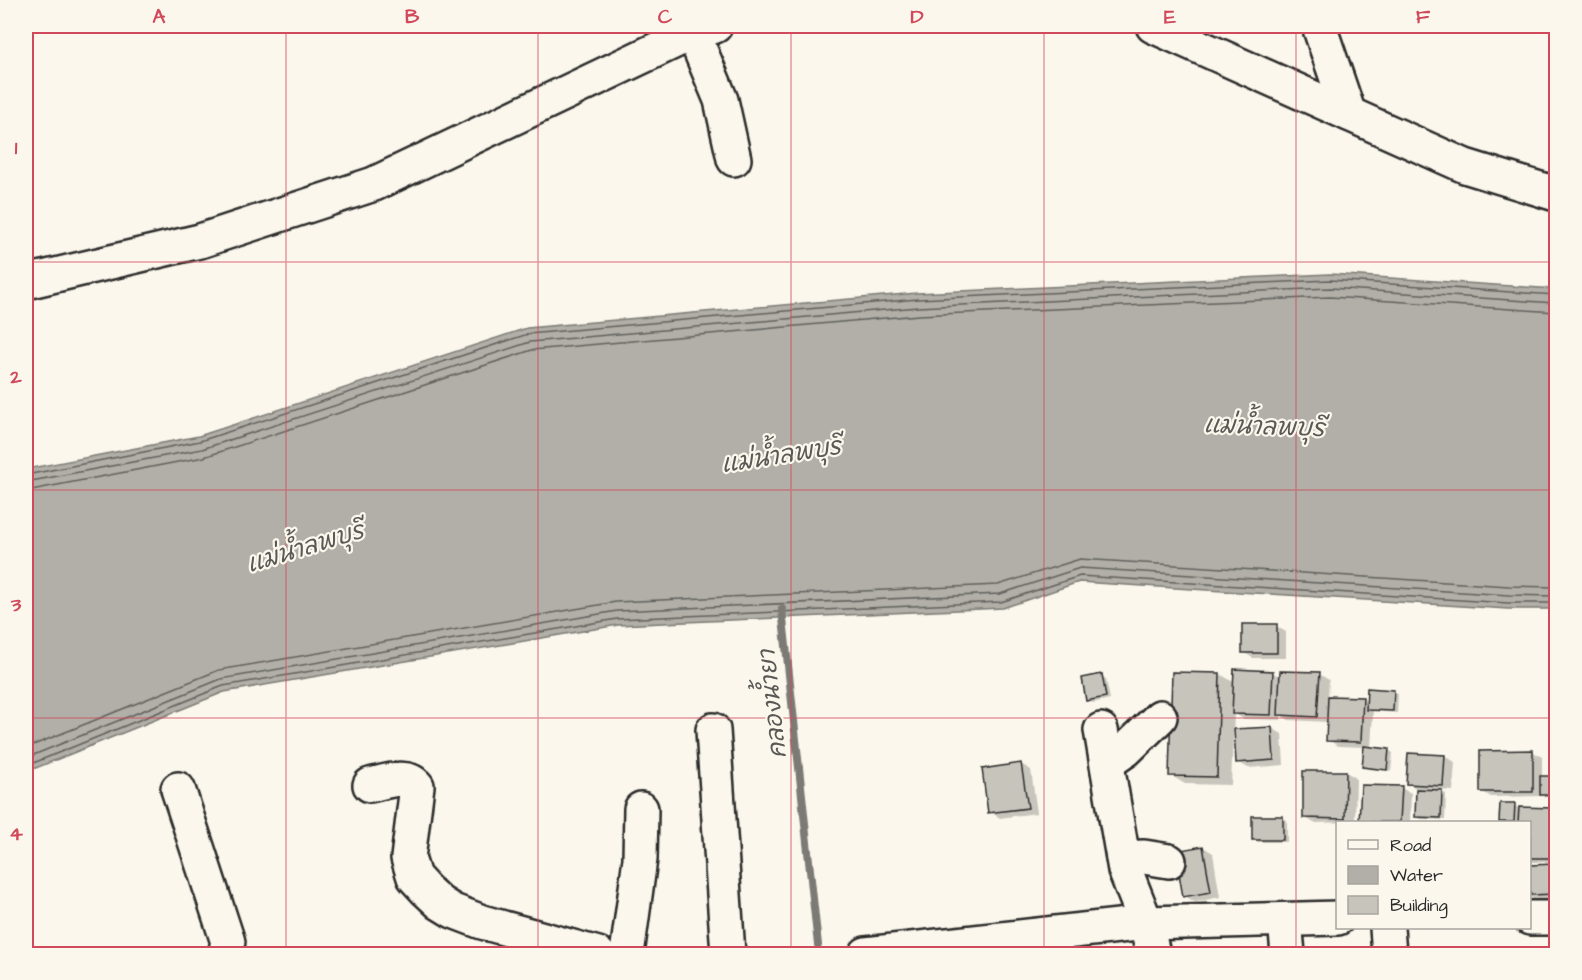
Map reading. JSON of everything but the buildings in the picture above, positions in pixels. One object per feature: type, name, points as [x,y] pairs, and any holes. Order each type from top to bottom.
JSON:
[{"type":"street","points":[[1153,26],[1465,166],[1557,194]]},
{"type":"street","points":[[1319,26],[1349,114]]},
{"type":"street","points":[[26,282],[200,241],[374,184],[689,31],[721,100],[734,159]]},
{"type":"street","points":[[1107,763],[1126,750],[1160,717]]},
{"type":"street","points":[[713,730],[728,954]]},
{"type":"street","points":[[1101,730],[1125,870],[1150,939]]},
{"type":"street","points":[[370,785],[406,779],[417,786],[408,858],[414,877],[440,903],[453,911],[598,954]]},
{"type":"street","points":[[178,789],[228,942],[225,954]]},
{"type":"street","points":[[627,954],[640,859],[641,809]]},
{"type":"street","points":[[1123,858],[1144,857],[1169,861]]},
{"type":"street","points":[[866,954],[1150,939],[1285,920],[1336,918]]},
{"type":"street","points":[[1531,918],[1557,918]]},
{"type":"street","points":[[1285,920],[1288,954]]},
{"type":"street","points":[[1387,929],[1389,954]]},
{"type":"water","name":"แม่น้ำลพบุรี","points":[[1330,274],[1556,289],[1556,609],[1508,609],[1079,582],[1003,608],[618,625],[224,692],[26,772],[26,469],[199,436],[527,328],[917,293]]},
{"type":"waterway","name":"คลองน้ำยา","points":[[782,609],[818,945]]}]
